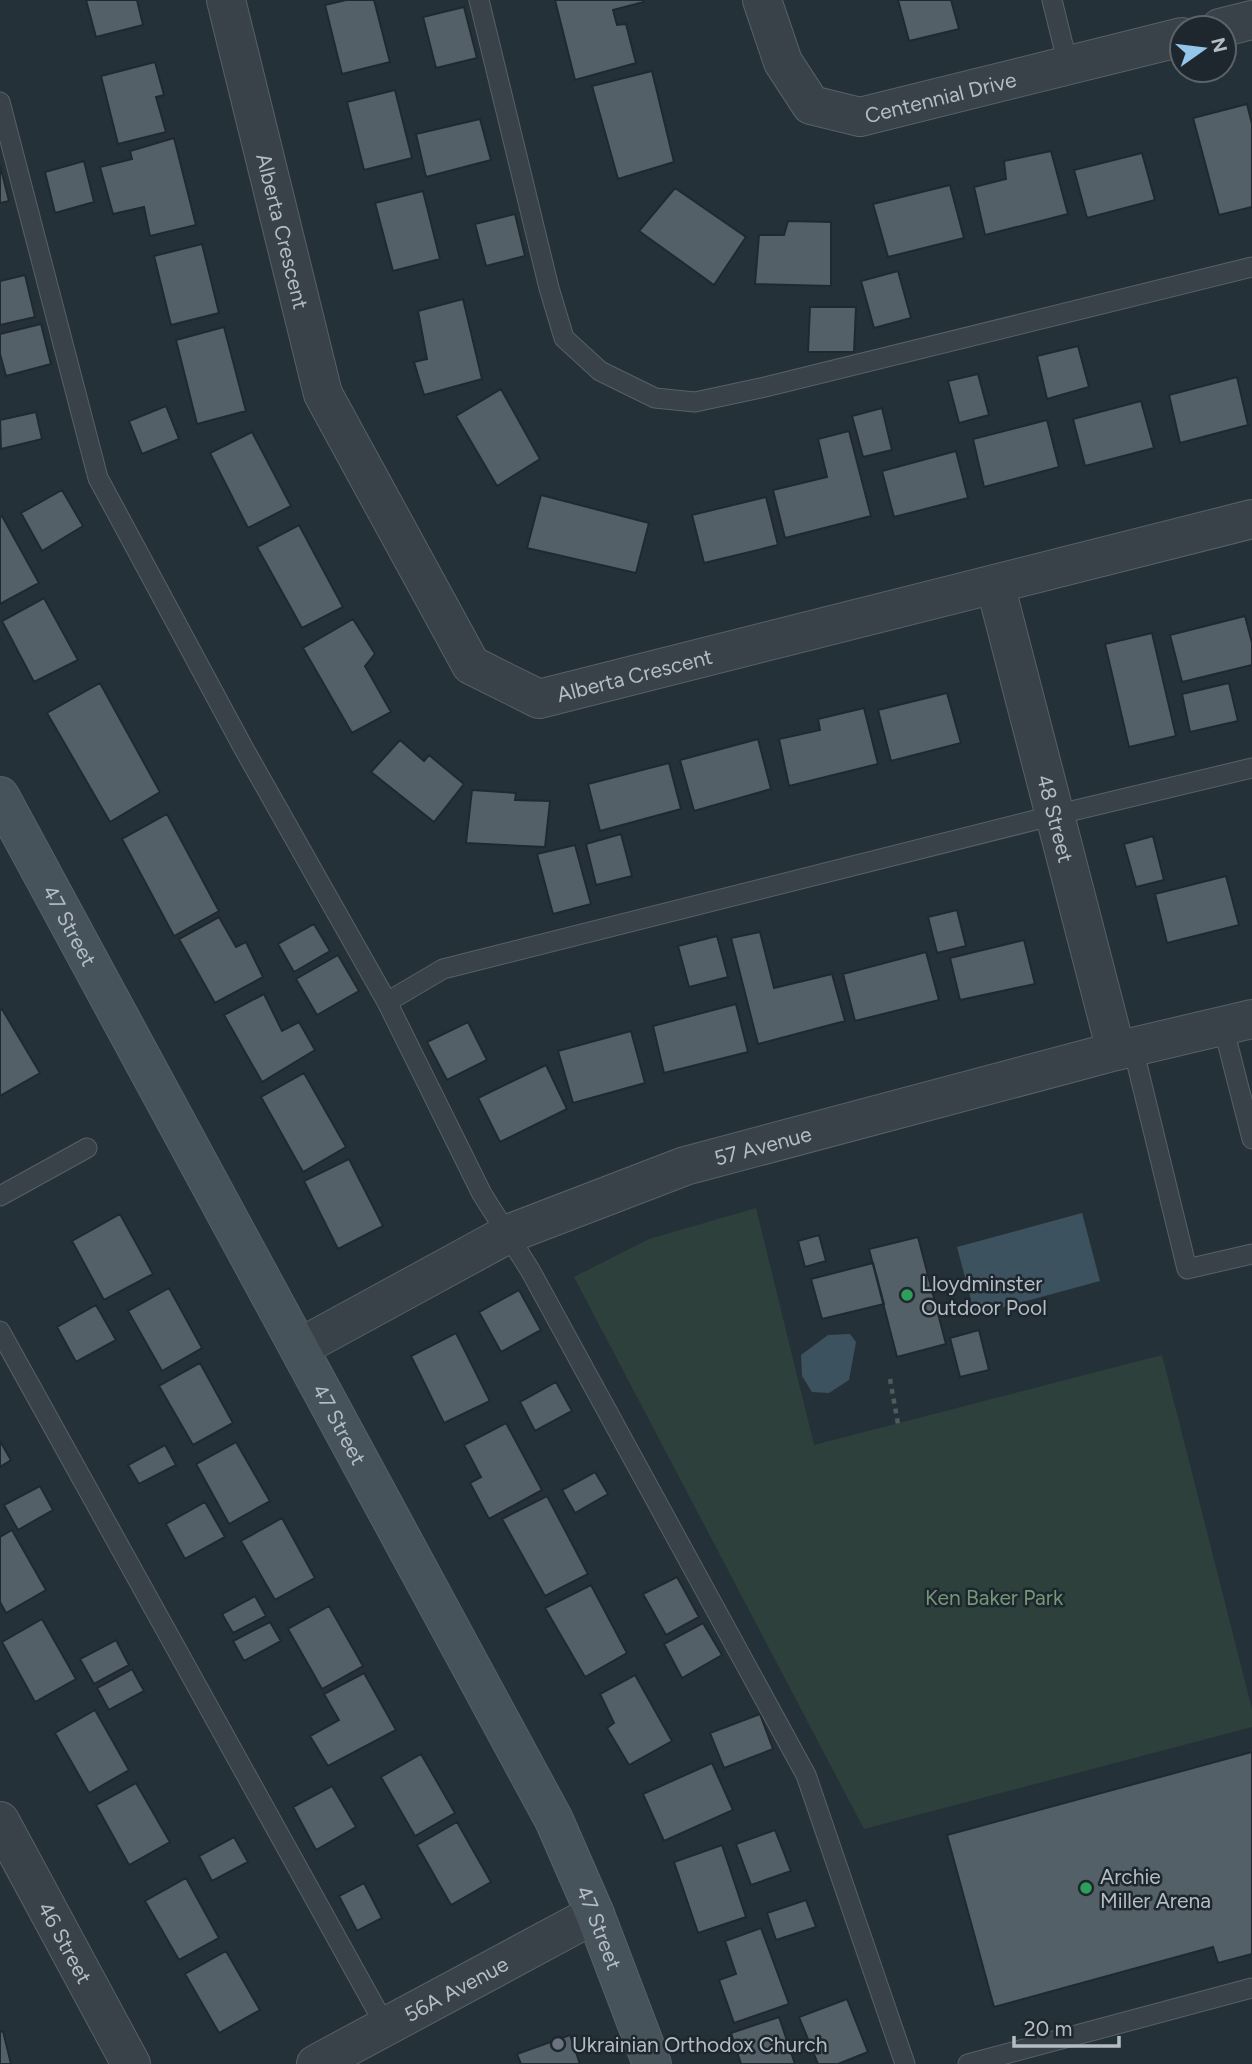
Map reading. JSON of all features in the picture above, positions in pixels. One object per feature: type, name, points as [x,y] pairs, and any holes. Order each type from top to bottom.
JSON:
[{"type":"street","name":"Alberta Crescent","points":[[226,0],[323,394],[471,665],[539,699],[1252,519]]},
{"type":"street","name":"Centennial Drive","points":[[762,0],[783,62],[811,105],[860,117],[1168,40]]},
{"type":"street","name":"48 Street","points":[[995,584],[1055,815],[1124,1050]]},
{"type":"street","name":"47 Street","points":[[4,814],[299,1348],[554,1820],[595,1914],[652,2064]]},
{"type":"street","name":"57 Avenue","points":[[299,1348],[508,1234],[685,1166],[1237,1022]]},
{"type":"street","name":"46 Street","points":[[0,1821],[131,2064]]},
{"type":"street","name":"56A Avenue","points":[[316,2064],[595,1914]]},
{"type":"lane","points":[[480,0],[564,338],[600,371],[655,398],[695,402],[753,390],[1252,267]]},
{"type":"lane","points":[[1052,0],[1069,65]]},
{"type":"lane","points":[[0,102],[98,478],[244,749],[387,1002],[482,1194],[508,1234],[806,1775],[905,2064]]},
{"type":"lane","points":[[387,1002],[443,969],[1252,768]]},
{"type":"lane","points":[[1237,1022],[1252,1139]]},
{"type":"lane","points":[[1124,1050],[1187,1269],[1252,1254]]},
{"type":"lane","points":[[0,1196],[87,1148]]},
{"type":"lane","points":[[0,1331],[386,2026]]},
{"type":"lane","points":[[968,2064],[1252,1988]]},
{"type":"path","points":[[890,1379],[898,1423]]},
{"type":"green space","name":"Ken Baker Park","points":[[756,1208],[814,1445],[1162,1355],[1252,1709],[1252,1727],[864,1829],[574,1277],[649,1239]]},
{"type":"water","points":[[1082,1213],[1100,1281],[975,1315],[957,1247]]},
{"type":"water","points":[[850,1334],[856,1342],[849,1380],[829,1393],[812,1392],[802,1376],[801,1355],[828,1335]]},
{"type":"building","points":[[86,0],[137,0],[143,25],[96,37]]},
{"type":"building","points":[[346,0],[374,0],[390,62],[342,74],[325,5]]},
{"type":"building","points":[[555,0],[644,0],[613,10],[617,25],[626,24],[636,63],[575,80]]},
{"type":"building","points":[[898,0],[951,0],[959,29],[909,41]]},
{"type":"building","points":[[464,7],[477,58],[436,68],[423,17]]},
{"type":"building","points":[[155,62],[164,95],[156,97],[166,132],[118,144],[101,76]]},
{"type":"building","points":[[652,71],[674,162],[618,179],[592,86]]},
{"type":"building","points":[[395,90],[412,158],[364,170],[347,102]]},
{"type":"building","points":[[1247,104],[1252,124],[1252,207],[1219,215],[1193,118]]},
{"type":"building","points":[[480,119],[491,160],[426,177],[416,134]]},
{"type":"building","points":[[174,138],[196,225],[150,236],[144,207],[113,214],[100,167],[132,159],[130,151]]},
{"type":"building","points":[[1051,151],[1068,214],[985,235],[974,187],[1006,179],[1004,161]]},
{"type":"building","points":[[1142,153],[1155,200],[1087,218],[1074,170]]},
{"type":"building","points":[[84,161],[94,202],[55,213],[45,172]]},
{"type":"building","points":[[0,165],[9,201],[0,203]]},
{"type":"building","points":[[950,185],[964,238],[888,257],[873,204]]},
{"type":"building","points":[[675,188],[746,237],[714,285],[639,231]]},
{"type":"building","points":[[423,191],[440,259],[393,271],[375,203]]},
{"type":"building","points":[[515,214],[525,256],[486,266],[475,224]]},
{"type":"building","points":[[788,221],[831,222],[831,286],[755,284],[759,235],[784,235]]},
{"type":"building","points":[[202,244],[219,313],[171,325],[154,256]]},
{"type":"building","points":[[898,271],[911,318],[874,328],[861,281]]},
{"type":"building","points":[[25,275],[35,317],[0,325],[0,281]]},
{"type":"building","points":[[463,299],[482,379],[424,395],[414,362],[427,359],[418,311]]},
{"type":"building","points":[[810,307],[856,307],[854,352],[808,352]]},
{"type":"building","points":[[41,324],[51,364],[6,376],[0,354],[0,334]]},
{"type":"building","points":[[224,327],[246,411],[197,424],[176,340]]},
{"type":"building","points":[[1078,346],[1089,387],[1047,399],[1037,356]]},
{"type":"building","points":[[978,374],[989,415],[959,423],[948,381]]},
{"type":"building","points":[[1237,377],[1248,425],[1180,443],[1169,395]]},
{"type":"building","points":[[501,389],[540,459],[497,486],[456,416]]},
{"type":"building","points":[[1141,401],[1154,448],[1085,466],[1073,419]]},
{"type":"building","points":[[166,406],[179,439],[142,454],[129,421]]},
{"type":"building","points":[[882,408],[892,450],[863,457],[852,416]]},
{"type":"building","points":[[36,412],[42,439],[1,449],[0,420]]},
{"type":"building","points":[[1047,420],[1059,467],[984,487],[973,439]]},
{"type":"building","points":[[849,431],[871,516],[785,538],[773,490],[827,477],[818,439]]},
{"type":"building","points":[[252,432],[291,506],[248,528],[210,453]]},
{"type":"building","points":[[956,451],[968,498],[894,517],[882,471]]},
{"type":"building","points":[[62,490],[83,526],[42,551],[21,513]]},
{"type":"building","points":[[541,495],[649,523],[636,573],[527,548]]},
{"type":"building","points":[[766,497],[778,545],[704,563],[692,515]]},
{"type":"building","points":[[2,516],[39,583],[0,604],[0,517]]},
{"type":"building","points":[[299,525],[343,607],[302,628],[257,547]]},
{"type":"building","points":[[44,598],[78,660],[34,682],[2,621]]},
{"type":"building","points":[[1245,616],[1252,643],[1252,665],[1182,682],[1170,635]]},
{"type":"building","points":[[353,619],[375,654],[365,666],[391,712],[352,733],[303,648]]},
{"type":"building","points":[[1152,633],[1176,736],[1129,747],[1105,644]]},
{"type":"building","points":[[100,683],[160,792],[110,822],[47,713]]},
{"type":"building","points":[[1229,683],[1238,721],[1190,732],[1182,694]]},
{"type":"building","points":[[947,693],[961,743],[891,761],[878,710]]},
{"type":"building","points":[[864,708],[878,764],[789,786],[779,739],[820,730],[818,719]]},
{"type":"building","points":[[758,739],[771,789],[694,811],[680,760]]},
{"type":"building","points":[[400,740],[424,761],[429,755],[464,784],[434,822],[371,772]]},
{"type":"building","points":[[669,763],[681,809],[600,831],[588,784]]},
{"type":"building","points":[[472,790],[516,793],[515,800],[550,801],[545,847],[466,843]]},
{"type":"building","points":[[167,814],[219,911],[174,936],[122,839]]},
{"type":"building","points":[[621,834],[632,876],[596,885],[586,844]]},
{"type":"building","points":[[1153,836],[1164,880],[1136,887],[1124,844]]},
{"type":"building","points":[[575,845],[591,904],[553,914],[537,854]]},
{"type":"building","points":[[1226,876],[1239,925],[1167,943],[1155,894]]},
{"type":"building","points":[[957,910],[966,946],[937,953],[928,917]]},
{"type":"building","points":[[219,917],[236,947],[246,942],[263,977],[215,1003],[179,939]]},
{"type":"building","points":[[314,924],[330,951],[294,972],[278,944]]},
{"type":"building","points":[[760,932],[774,988],[832,974],[845,1021],[758,1044],[731,938]]},
{"type":"building","points":[[717,936],[728,977],[689,987],[678,946]]},
{"type":"building","points":[[1024,940],[1035,984],[960,1000],[950,958]]},
{"type":"building","points":[[926,952],[939,1000],[855,1021],[843,974]]},
{"type":"building","points":[[338,955],[359,991],[317,1015],[296,979]]},
{"type":"building","points":[[264,994],[282,1031],[299,1022],[315,1050],[262,1082],[224,1015]]},
{"type":"building","points":[[736,1004],[748,1052],[664,1073],[653,1026]]},
{"type":"building","points":[[2,1009],[40,1073],[0,1096],[0,1010]]},
{"type":"building","points":[[468,1022],[487,1060],[447,1080],[427,1042]]},
{"type":"building","points":[[631,1031],[645,1083],[573,1103],[558,1051]]},
{"type":"building","points":[[546,1065],[567,1109],[500,1142],[478,1098]]},
{"type":"building","points":[[304,1073],[346,1147],[303,1172],[261,1097]]},
{"type":"building","points":[[349,1159],[383,1226],[338,1249],[304,1181]]},
{"type":"building","points":[[120,1214],[153,1274],[104,1300],[72,1241]]},
{"type":"building","points":[[819,1235],[826,1261],[805,1267],[798,1241]]},
{"type":"building","name":"Lloydminster Outdoor Pool","points":[[918,1237],[946,1344],[897,1357],[869,1249]]},
{"type":"building","points":[[873,1263],[884,1304],[822,1319],[811,1279]]},
{"type":"building","points":[[169,1288],[202,1348],[162,1371],[128,1311]]},
{"type":"building","points":[[519,1290],[541,1330],[501,1352],[479,1312]]},
{"type":"building","points":[[96,1305],[116,1340],[76,1362],[57,1327]]},
{"type":"building","points":[[979,1330],[989,1370],[960,1377],[950,1338]]},
{"type":"building","points":[[456,1333],[490,1401],[444,1423],[411,1356]]},
{"type":"building","points":[[200,1363],[233,1423],[193,1445],[159,1386]]},
{"type":"building","points":[[556,1382],[572,1411],[535,1431],[520,1402]]},
{"type":"building","points":[[506,1423],[542,1490],[489,1519],[470,1483],[481,1477],[464,1445]]},
{"type":"building","points":[[0,1441],[11,1460],[0,1467]]},
{"type":"building","points":[[236,1442],[270,1501],[229,1524],[196,1464]]},
{"type":"building","points":[[165,1445],[176,1465],[139,1484],[128,1465]]},
{"type":"building","points":[[595,1472],[608,1494],[575,1513],[562,1490]]},
{"type":"building","points":[[40,1486],[53,1510],[18,1530],[4,1505]]},
{"type":"building","points":[[547,1496],[588,1574],[545,1596],[502,1519]]},
{"type":"building","points":[[205,1502],[225,1537],[185,1559],[166,1524]]},
{"type":"building","points":[[282,1518],[315,1578],[275,1600],[241,1541]]},
{"type":"building","points":[[12,1530],[46,1590],[6,1613],[0,1602],[0,1537]]},
{"type":"building","points":[[677,1577],[699,1617],[666,1635],[643,1594]]},
{"type":"building","points":[[591,1585],[627,1653],[585,1677],[545,1608]]},
{"type":"building","points":[[255,1596],[266,1616],[233,1633],[222,1614]]},
{"type":"building","points":[[329,1606],[363,1666],[322,1689],[288,1629]]},
{"type":"building","points":[[42,1619],[76,1679],[35,1702],[2,1642]]},
{"type":"building","points":[[270,1622],[281,1641],[244,1661],[233,1641]]},
{"type":"building","points":[[703,1623],[722,1655],[682,1678],[664,1644]]},
{"type":"building","points":[[116,1640],[129,1665],[94,1684],[80,1659]]},
{"type":"building","points":[[132,1669],[144,1691],[109,1710],[97,1688]]},
{"type":"building","points":[[364,1673],[396,1730],[328,1766],[310,1736],[339,1720],[324,1694]]},
{"type":"building","points":[[635,1675],[672,1741],[629,1765],[607,1728],[614,1723],[600,1694]]},
{"type":"building","points":[[95,1710],[129,1770],[89,1793],[55,1733]]},
{"type":"building","points":[[760,1714],[773,1749],[724,1768],[710,1733]]},
{"type":"building","points":[[1252,1752],[1252,1954],[1218,1963],[1213,1947],[994,2007],[947,1835]]},
{"type":"building","points":[[421,1754],[455,1813],[415,1836],[381,1777]]},
{"type":"building","points":[[712,1763],[733,1810],[664,1841],[643,1794]]},
{"type":"building","points":[[136,1783],[170,1842],[129,1865],[96,1805]]},
{"type":"building","points":[[332,1786],[356,1827],[316,1850],[293,1807]]},
{"type":"building","points":[[457,1822],[491,1882],[451,1905],[417,1845]]},
{"type":"building","points":[[775,1830],[791,1871],[751,1885],[736,1844]]},
{"type":"building","points":[[234,1837],[248,1862],[212,1881],[199,1856]]},
{"type":"building","points":[[722,1845],[746,1917],[698,1933],[674,1862]]},
{"type":"building","points":[[186,1878],[219,1938],[179,1960],[145,1901]]},
{"type":"building","points":[[364,1883],[382,1918],[357,1931],[339,1896]]},
{"type":"building","points":[[806,1900],[816,1927],[776,1940],[767,1913]]},
{"type":"building","points":[[761,1928],[789,2004],[734,2023],[719,1980],[736,1974],[725,1941]]},
{"type":"building","points":[[226,1951],[260,2010],[219,2033],[185,1974]]},
{"type":"building","points":[[847,1999],[868,2052],[838,2064],[818,2064],[799,2017]]},
{"type":"building","points":[[779,2017],[795,2064],[741,2064],[731,2033]]},
{"type":"building","points":[[3,2031],[11,2064],[0,2064],[0,2032]]},
{"type":"building","name":"Ukrainian Orthodox Church","points":[[570,2035],[580,2064],[521,2064],[517,2054]]},
{"type":"place","name":"Lloydminster Outdoor Pool","points":[[907,1295]]},
{"type":"place","name":"Archie Miller Arena","points":[[1086,1888]]},
{"type":"place","name":"Ukrainian Orthodox Church","points":[[558,2044]]}]
